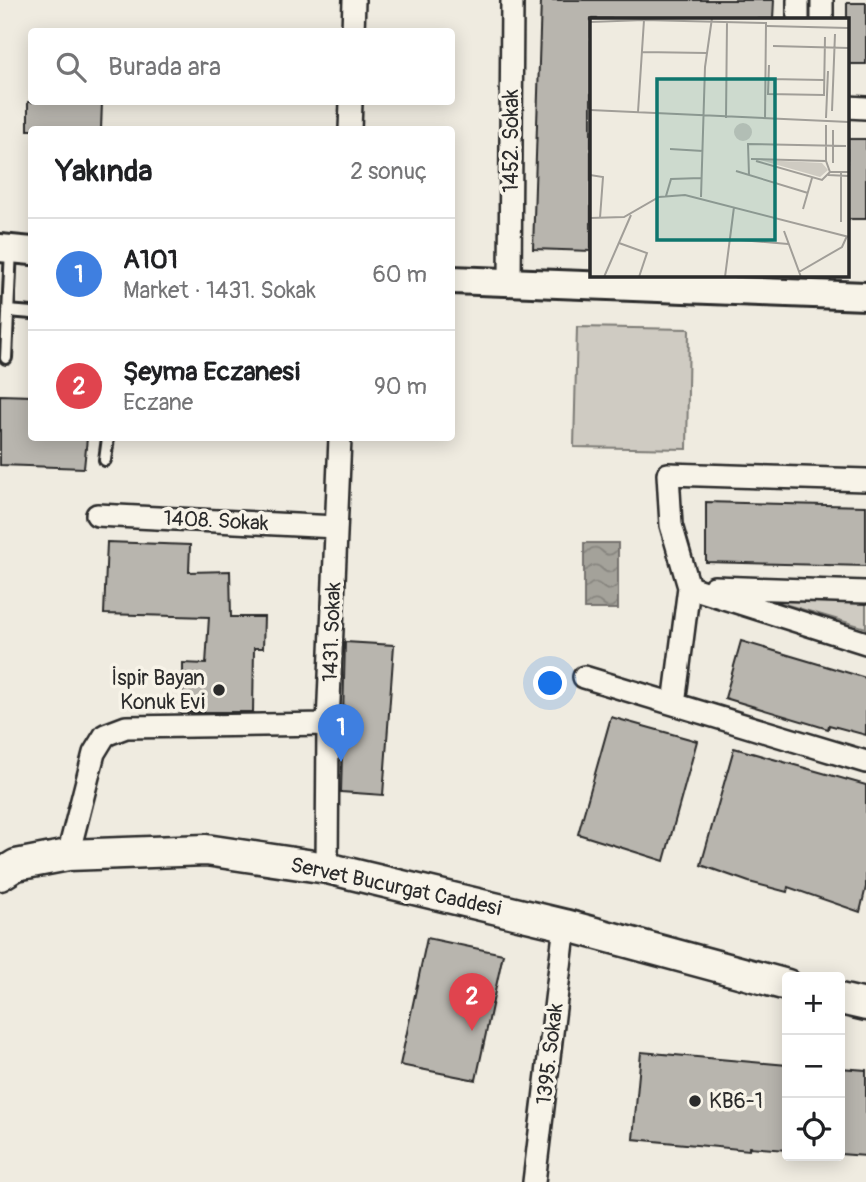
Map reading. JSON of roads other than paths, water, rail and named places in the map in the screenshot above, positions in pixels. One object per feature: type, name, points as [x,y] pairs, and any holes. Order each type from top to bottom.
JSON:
[{"type":"main road","name":"Servet Bucurgat Caddesi","points":[[0,875],[16,865],[68,855],[206,850],[327,868],[565,925],[782,984]]},
{"type":"main road","points":[[845,1000],[866,1006]]},
{"type":"street","points":[[353,28],[354,0]]},
{"type":"street","name":"1452. Sokak","points":[[510,282],[512,0]]},
{"type":"street","points":[[798,18],[799,0]]},
{"type":"street","points":[[822,0],[822,18]]},
{"type":"street","points":[[351,105],[351,126]]},
{"type":"street","points":[[848,107],[866,108]]},
{"type":"street","points":[[455,280],[795,284],[866,296]]},
{"type":"street","name":"1431. Sokak","points":[[327,868],[328,724],[340,441]]},
{"type":"street","points":[[674,704],[689,587],[671,525],[668,474],[866,480]]},
{"type":"street","name":"1408. Sokak","points":[[97,515],[336,527]]},
{"type":"street","points":[[689,587],[866,592]]},
{"type":"street","points":[[689,587],[866,643]]},
{"type":"street","points":[[583,677],[866,762]]},
{"type":"street","points":[[68,855],[94,753],[105,734],[126,727],[328,724]]},
{"type":"street","name":"1395. Sokak","points":[[534,1182],[565,925]]},
{"type":"lane","points":[[6,358],[14,249]]},
{"type":"lane","points":[[8,311],[28,313]]},
{"type":"lane","points":[[105,460],[108,441]]},
{"type":"water","points":[[584,543],[618,543],[618,609],[584,609]]},
{"type":"place","name":"İspir Bayan Konuk Evi","points":[[219,690]]},
{"type":"place","name":"A101","points":[[341,762]]},
{"type":"place","name":"Şeyma Eczanesi","points":[[472,1031]]},
{"type":"place","name":"KB6-1","points":[[695,1101]]}]
